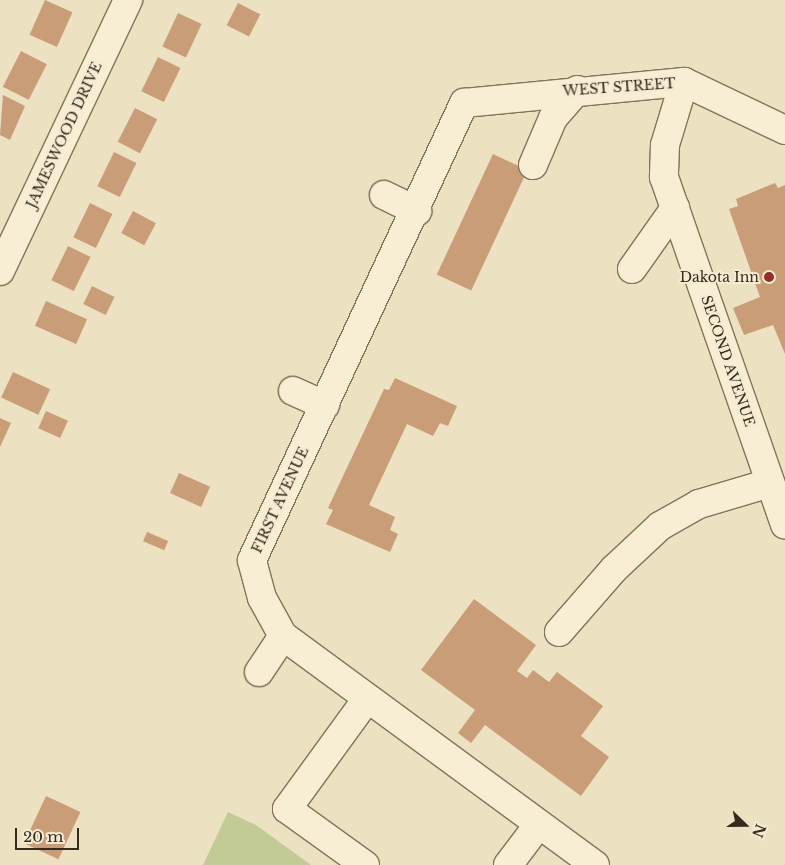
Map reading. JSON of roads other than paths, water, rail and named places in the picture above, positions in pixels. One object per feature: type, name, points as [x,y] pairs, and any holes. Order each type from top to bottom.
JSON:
[{"type":"street","name":"JAMESWOOD DRIVE","points":[[0,270],[128,0]]},
{"type":"street","name":"WEST STREET","points":[[471,98],[684,82],[785,130]]},
{"type":"street","name":"SECOND AVENUE","points":[[684,82],[663,162],[675,208],[785,525]]},
{"type":"street","points":[[533,165],[553,118],[577,90]]},
{"type":"street","name":"FIRST AVENUE","points":[[471,98],[464,103],[417,211],[252,560],[262,598],[283,636],[595,865]]},
{"type":"street","points":[[384,195],[417,211]]},
{"type":"street","points":[[632,269],[675,208]]},
{"type":"street","points":[[293,391],[325,405]]},
{"type":"street","points":[[559,632],[643,541],[673,518],[715,498],[770,483]]},
{"type":"street","points":[[259,672],[283,636]]},
{"type":"street","points":[[365,865],[287,809],[367,698]]},
{"type":"street","points":[[508,865],[539,824]]},
{"type":"place","name":"Dakota Inn","points":[[769,277]]}]
